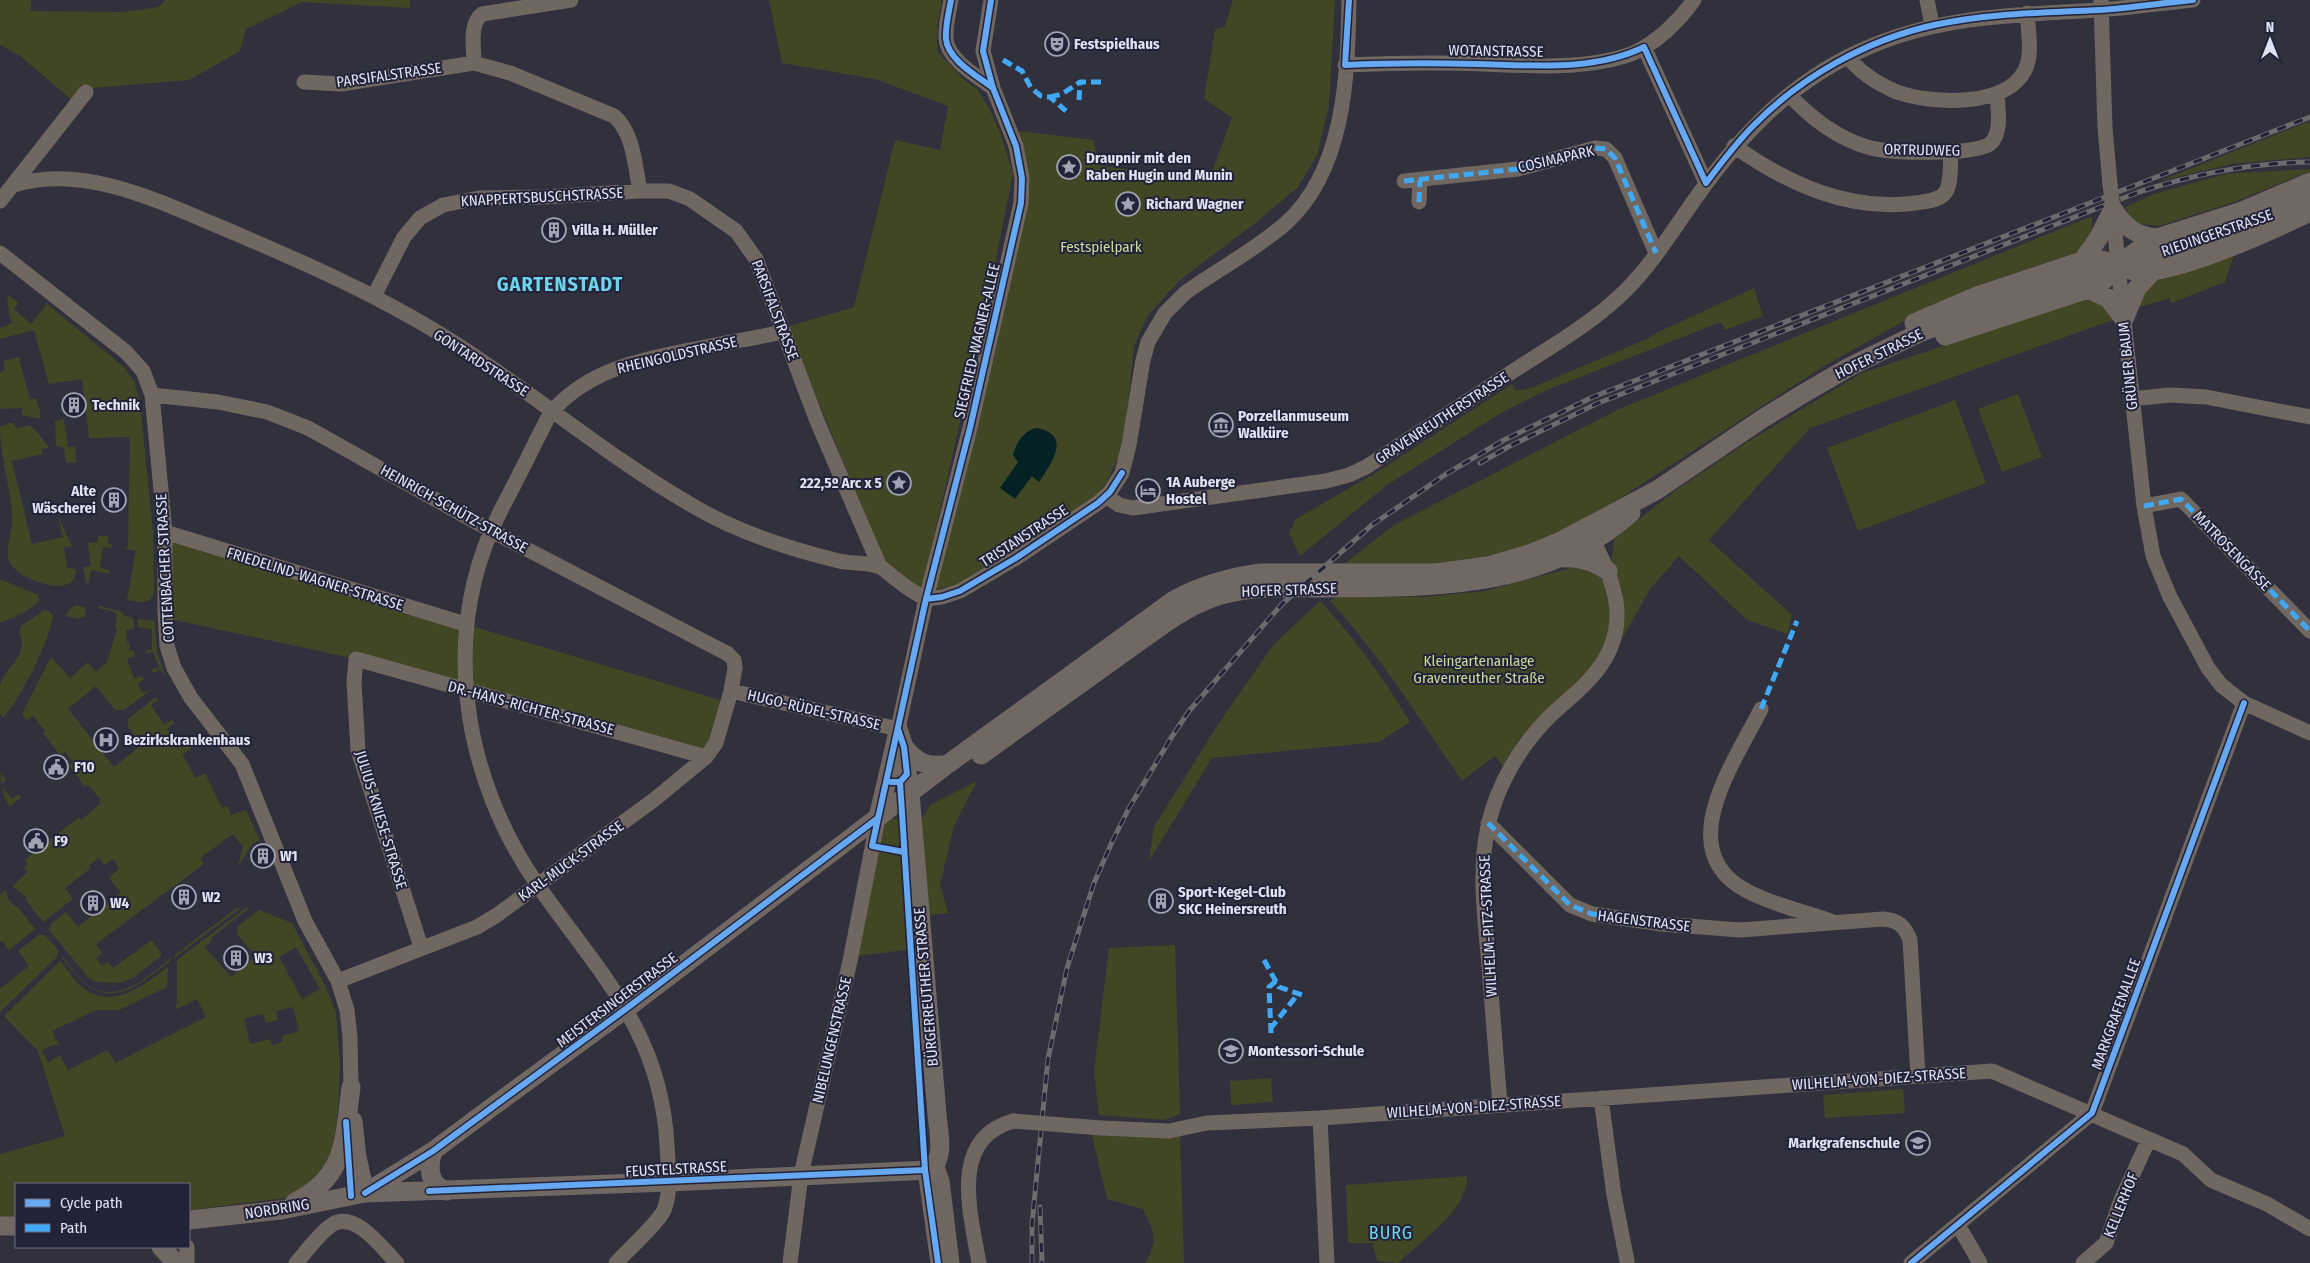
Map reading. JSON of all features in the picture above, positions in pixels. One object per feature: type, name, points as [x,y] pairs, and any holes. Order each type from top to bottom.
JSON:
[{"type":"main road","points":[[1851,366],[1880,360],[2013,312],[2088,290],[2100,284],[2157,238],[2242,211],[2310,182]]},
{"type":"main road","name":"RIEDINGERSTRASSE","points":[[2123,266],[2213,237],[2310,197]]},
{"type":"main road","points":[[2082,261],[2098,239],[2113,208],[2128,228],[2147,237],[2157,238]]},
{"type":"main road","points":[[1851,366],[1873,346],[1948,307],[2082,261],[2123,266],[2253,238],[2310,212]]},
{"type":"main road","points":[[2088,290],[2108,298],[2124,319],[2137,288],[2123,266]]},
{"type":"main road","name":"HOFER STRASSE","points":[[912,820],[916,809],[932,791],[1178,614],[1209,599],[1260,588],[1428,587],[1484,581],[1527,570],[1558,558],[1589,534],[1762,419],[1851,366],[1917,334],[1981,308],[2046,286],[2123,266]]},
{"type":"main road","name":"HOFER STRASSE","points":[[910,793],[1174,600],[1196,588],[1233,577],[1261,573],[1436,573],[1488,566],[1589,534],[1623,520],[1657,490]]},
{"type":"main road","points":[[1558,558],[1583,559],[1596,562],[1607,568],[1608,541],[1623,520]]},
{"type":"main road","points":[[901,738],[918,762],[926,765],[948,764]]},
{"type":"main road","points":[[878,818],[890,766],[901,738]]},
{"type":"main road","name":"BÜRGERREUTHER STRASSE","points":[[901,738],[910,793],[933,1163]]},
{"type":"main road","points":[[890,766],[902,768],[908,774]]},
{"type":"main road","name":"MEISTERSINGERSTRASSE","points":[[358,1195],[433,1151],[627,1008],[910,793]]},
{"type":"main road","points":[[281,1210],[307,1197],[331,1175],[341,1151],[351,1087]]},
{"type":"main road","points":[[351,1087],[358,1195]]},
{"type":"main road","points":[[346,1122],[358,1195]]},
{"type":"main road","points":[[433,1151],[429,1164],[430,1174],[436,1185],[447,1191]]},
{"type":"main road","name":"FEUSTELSTRASSE","points":[[358,1195],[801,1175],[933,1163]]},
{"type":"main road","name":"NORDRING","points":[[190,1220],[281,1210],[358,1195]]},
{"type":"main road","points":[[0,1226],[15,1226]]},
{"type":"main road","points":[[163,1248],[176,1263]]},
{"type":"street","points":[[474,63],[474,28],[478,17],[482,14],[571,0]]},
{"type":"street","points":[[951,0],[946,31],[951,53],[993,88]]},
{"type":"street","name":"SIEGFRIED-WAGNER-ALLEE","points":[[926,599],[978,390],[1020,203],[1022,178],[1016,146],[993,88],[983,51],[991,0]]},
{"type":"street","name":"TRISTANSTRASSE","points":[[926,599],[942,598],[960,591],[1016,558],[1106,496],[1122,473],[1129,445],[1143,360],[1156,325],[1171,306],[1185,293],[1279,228],[1304,205],[1321,175],[1338,132],[1349,0]]},
{"type":"street","name":"WOTANSTRASSE","points":[[1345,65],[1397,62],[1572,64],[1618,57],[1644,47],[1683,15],[1694,0]]},
{"type":"street","points":[[1927,0],[1932,25]]},
{"type":"street","name":"GRAVENREUTHERSTRASSE","points":[[1106,496],[1119,505],[1133,508],[1326,480],[1358,471],[1599,313],[1626,290],[1656,254],[1734,146],[1763,116],[1789,95],[1848,57],[1888,40],[1932,25],[1974,18],[2101,5],[2193,0]]},
{"type":"street","name":"GRÜNER BAUM","points":[[2101,5],[2105,128],[2110,184],[2123,266],[2124,319],[2131,399],[2144,506],[2153,556],[2170,597],[2208,668],[2221,685],[2244,703],[2310,734]]},
{"type":"street","points":[[1848,57],[1860,71],[1874,80],[1907,95],[1977,99],[1997,95],[2017,81],[2026,67],[2028,57],[2027,13]]},
{"type":"street","points":[[1644,47],[1706,183]]},
{"type":"street","name":"PARSIFALSTRASSE","points":[[304,82],[341,84],[474,63],[510,73],[614,116],[622,123],[627,133],[640,191],[670,191],[684,196],[719,217],[736,231],[756,259],[817,421],[880,567]]},
{"type":"street","points":[[0,201],[86,92]]},
{"type":"street","name":"ORTRUDWEG","points":[[1789,95],[1822,125],[1861,145],[1888,151],[1951,151],[1976,150],[1990,144],[1998,126],[1997,95]]},
{"type":"street","points":[[1734,146],[1782,176],[1819,192],[1847,200],[1892,204],[1926,201],[1942,196],[1947,189],[1951,151]]},
{"type":"street","name":"COSIMAPARK","points":[[1404,181],[1518,169],[1595,148],[1606,149],[1615,158],[1656,254]]},
{"type":"street","name":"GONTARDSTRASSE","points":[[14,185],[30,180],[58,179],[99,183],[135,192],[284,254],[374,296],[465,350],[696,508],[744,532],[832,559],[880,567],[912,592],[926,599]]},
{"type":"street","points":[[1419,202],[1420,180]]},
{"type":"street","name":"KNAPPERTSBUSCHSTRASSE","points":[[374,296],[404,237],[420,218],[443,205],[479,198],[544,197],[640,191]]},
{"type":"street","name":"COTTENBACHER STRASSE","points":[[0,253],[126,352],[143,371],[152,395],[165,532],[165,620],[167,646],[174,668],[191,698],[242,764],[305,921],[338,981],[347,1010],[350,1037],[351,1087]]},
{"type":"street","name":"RHEINGOLDSTRASSE","points":[[553,410],[576,390],[600,374],[627,363],[783,332]]},
{"type":"street","name":"HEINRICH-SCHÜTZ-STRASSE","points":[[152,395],[218,402],[266,412],[308,428],[490,530],[728,654],[734,660],[735,668]]},
{"type":"street","points":[[2131,399],[2170,395],[2206,397],[2310,417]]},
{"type":"street","points":[[553,410],[490,530],[475,575],[466,624],[465,689],[472,731],[495,805],[513,843],[538,885],[627,1008],[649,1055],[659,1083],[666,1117],[669,1182],[664,1212],[616,1263]]},
{"type":"street","name":"MATROSENGASSE","points":[[2144,506],[2181,499],[2310,631]]},
{"type":"street","name":"FRIEDELIND-WAGNER-STRASSE","points":[[165,532],[466,624]]},
{"type":"street","name":"WILHELM-PITZ-STRASSE","points":[[1500,1105],[1483,893],[1483,860],[1488,823],[1508,772],[1527,741],[1550,716],[1589,680],[1607,658],[1617,624],[1617,604],[1614,584],[1589,534]]},
{"type":"street","points":[[901,738],[926,599]]},
{"type":"street","name":"DR.-HANS-RICHTER-STRASSE","points":[[356,659],[706,757]]},
{"type":"street","name":"JULIUS-KNIESE-STRASSE","points":[[356,659],[354,682],[358,750],[421,947]]},
{"type":"street","name":"KARL-MUCK-STRASSE","points":[[338,981],[421,947],[478,927],[655,799],[706,757],[716,743],[735,668]]},
{"type":"street","name":"HUGO-RÜDEL-STRASSE","points":[[730,691],[901,738]]},
{"type":"street","name":"MARKGRAFENALLEE","points":[[1911,1263],[2092,1113],[2244,703]]},
{"type":"street","name":"HAGENSTRASSE","points":[[1761,709],[1716,800],[1710,824],[1712,850],[1724,872],[1746,890],[1834,922]]},
{"type":"street","name":"NIBELUNGENSTRASSE","points":[[790,1263],[801,1175],[850,961],[878,818]]},
{"type":"street","name":"HAGENSTRASSE","points":[[1488,823],[1570,905],[1592,914],[1662,924],[1732,930],[1834,922],[1889,920],[1900,923],[1907,931],[1910,940],[1918,1076]]},
{"type":"street","name":"WILHELM-VON-DIEZ-STRASSE","points":[[979,1263],[967,1193],[973,1155],[987,1135],[996,1128],[1013,1121],[1170,1131],[1207,1123],[1320,1118],[1992,1071],[2183,1154],[2211,1180],[2267,1204],[2310,1229]]},
{"type":"street","points":[[1601,1098],[1614,1195],[1626,1262]]},
{"type":"street","points":[[1320,1118],[1327,1263]]},
{"type":"street","name":"KELLERHOF","points":[[2083,1263],[2106,1243],[2122,1200],[2149,1139]]},
{"type":"street","name":"BÜRGERREUTHER STRASSE","points":[[933,1163],[938,1263]]},
{"type":"street","name":"BÜRGERREUTHER STRASSE","points":[[933,1163],[942,1180],[952,1263]]},
{"type":"street","points":[[296,1263],[328,1228],[344,1221],[350,1221],[360,1227],[397,1263]]},
{"type":"street","points":[[1958,1225],[1980,1263]]},
{"type":"street","points":[[187,1248],[187,1263]]},
{"type":"green space","points":[[0,0],[31,0],[31,11],[122,12],[159,7],[165,0],[410,0],[410,8],[302,2],[246,29],[240,51],[189,80],[81,89],[72,100],[20,56],[0,45]]},
{"type":"green space","points":[[769,0],[942,0],[937,26],[937,51],[963,79],[977,89],[989,108],[1002,138],[1013,174],[986,308],[922,590],[889,571],[787,327],[854,307],[895,140],[940,150],[948,106],[875,79],[782,63]]},
{"type":"green space","name":"Festspielpark","points":[[1233,0],[1335,0],[1329,104],[1318,153],[1298,187],[1258,221],[1181,279],[1148,315],[1134,346],[1124,446],[1106,483],[1092,501],[959,585],[935,589],[1025,164],[1019,131],[1094,140],[1097,165],[1182,177],[1212,171],[1232,118],[1204,98],[1215,30],[1225,26]]},
{"type":"green space","points":[[2310,121],[2310,157],[2231,164],[2157,182]]},
{"type":"green space","points":[[2310,169],[2310,171],[2237,201],[2159,226],[2136,223],[2130,218],[2125,207],[2154,194],[2225,174]]},
{"type":"green space","points":[[2092,216],[2092,228],[2089,238],[2074,254],[1985,283],[1904,321],[1824,366],[1611,504],[1561,531],[1502,555],[1431,566],[1343,565],[1394,525],[1619,409]]},
{"type":"green space","points":[[2234,255],[2225,282],[2171,303],[2170,298],[2139,307],[2140,294],[2155,276]]},
{"type":"green space","points":[[1754,288],[1763,316],[1725,330],[1721,322],[1547,390],[1501,413],[1387,485],[1300,556],[1289,533],[1296,519],[1377,472],[1512,384],[1516,391],[1531,388],[1647,339],[1654,334]]},
{"type":"green space","points":[[7,294],[18,303],[14,309],[31,324],[47,304],[124,367],[134,381],[140,402],[153,532],[154,594],[150,600],[141,602],[127,600],[136,551],[125,548],[128,546],[130,437],[89,438],[82,379],[49,384],[34,330],[0,339],[0,328],[12,323]]},
{"type":"green space","points":[[2089,297],[2098,298],[2113,320],[1810,428],[1709,540],[1792,615],[1788,634],[1747,620],[1679,556],[1650,589],[1622,639],[1622,590],[1611,565],[1614,539],[1676,490],[1752,439],[1862,373]]},
{"type":"green space","points":[[19,357],[30,400],[36,398],[40,419],[22,415],[22,408],[0,409],[0,373],[5,369],[3,361]]},
{"type":"green space","points":[[2018,394],[2042,457],[2002,472],[1978,409]]},
{"type":"green space","points":[[1955,400],[1986,483],[1858,531],[1827,448]]},
{"type":"green space","points":[[64,419],[68,447],[75,446],[76,462],[66,463],[64,448],[56,446],[55,421]]},
{"type":"green space","points":[[13,423],[17,428],[30,425],[49,448],[42,449],[42,454],[12,461],[32,544],[63,537],[58,516],[72,546],[64,548],[67,568],[76,569],[74,579],[67,584],[58,586],[35,581],[15,569],[8,558],[12,522],[0,427]]},
{"type":"green space","points":[[165,532],[727,702],[706,757],[356,659],[165,618]]},
{"type":"green space","points":[[98,536],[108,536],[108,543],[113,545],[112,548],[103,547],[100,568],[109,570],[109,574],[91,570],[89,583],[86,583],[83,567],[91,566],[88,543],[98,542]]},
{"type":"green space","name":"Kleingartenanlage Gravenreuther Straße","points":[[1575,567],[1595,569],[1605,584],[1609,601],[1610,622],[1607,638],[1593,667],[1521,737],[1503,766],[1495,756],[1462,781],[1383,666],[1330,601],[1338,596],[1425,597],[1485,591]]},
{"type":"green space","points":[[0,579],[38,595],[39,602],[23,613],[0,623]]},
{"type":"green space","points":[[1320,601],[1368,659],[1410,722],[1379,742],[1212,758],[1149,861],[1154,827],[1219,723],[1274,644]]},
{"type":"green space","points":[[77,605],[86,608],[85,616],[79,619],[65,616],[72,607]]},
{"type":"green space","points":[[99,606],[121,611],[124,616],[131,617],[134,620],[134,629],[126,630],[130,651],[134,651],[135,656],[127,659],[134,679],[142,676],[144,679],[138,684],[143,693],[151,690],[124,710],[115,710],[96,686],[68,709],[114,767],[140,746],[128,726],[128,719],[156,697],[158,700],[151,705],[164,725],[172,720],[174,723],[167,729],[182,748],[191,743],[191,749],[182,754],[196,778],[205,773],[222,808],[227,806],[231,815],[246,810],[260,840],[253,843],[238,866],[243,847],[233,834],[200,858],[204,864],[96,944],[102,953],[96,958],[102,966],[108,962],[113,968],[152,940],[161,953],[161,956],[133,978],[119,983],[96,982],[88,977],[49,930],[51,924],[66,912],[78,927],[121,893],[109,878],[119,868],[113,859],[104,865],[99,858],[89,866],[91,868],[65,888],[73,899],[43,922],[25,899],[26,897],[12,886],[28,872],[24,867],[28,864],[25,860],[79,817],[81,820],[100,804],[100,799],[88,785],[85,787],[69,766],[73,762],[65,752],[60,755],[33,716],[26,721],[22,714],[51,657],[70,678],[88,662],[96,672],[107,662],[117,629],[115,628],[117,615],[113,611],[98,608]]},
{"type":"green space","points":[[44,610],[49,611],[53,617],[46,641],[18,698],[3,718],[0,714],[0,686],[2,679],[22,647],[19,633],[21,626]]},
{"type":"green space","points":[[138,619],[154,621],[157,652],[166,678],[160,669],[153,673],[152,670],[159,667],[153,652],[146,654],[146,650],[152,650],[152,629],[138,627]]},
{"type":"green space","points":[[1,773],[6,780],[1,785],[1,777]]},
{"type":"green space","points":[[977,781],[954,826],[940,885],[948,913],[924,915],[917,828],[930,805]]},
{"type":"green space","points":[[2,786],[12,799],[19,794],[21,797],[10,807],[2,790]]},
{"type":"green space","points":[[881,818],[899,819],[906,950],[856,956]]},
{"type":"green space","points":[[6,890],[8,899],[15,907],[17,906],[35,929],[9,950],[2,941],[0,942],[0,895]]},
{"type":"green space","points":[[242,907],[174,958],[175,955],[235,909]]},
{"type":"green space","points":[[247,907],[250,907],[211,938],[212,940],[205,947],[231,977],[256,956],[237,934],[238,926],[259,910],[292,923],[326,987],[336,1013],[340,1065],[336,1140],[325,1167],[294,1197],[190,1210],[190,1183],[15,1183],[15,1219],[0,1220],[0,1154],[65,1136],[38,1051],[4,1016],[60,961],[75,981],[86,990],[108,997],[119,996],[140,987],[168,967],[167,987],[119,1010],[96,1010],[52,1031],[59,1045],[53,1045],[42,1050],[48,1063],[60,1055],[68,1070],[108,1050],[115,1063],[206,1017],[197,999],[175,1010],[177,1001],[177,960]],"holes":[[[296,947],[320,989],[302,999],[279,957]],[[293,1007],[299,1031],[282,1036],[283,1042],[272,1045],[270,1039],[250,1044],[244,1019],[263,1014],[266,1023],[278,1020],[276,1011]]]},
{"type":"green space","points":[[38,935],[45,935],[58,950],[57,957],[0,1012],[0,989],[29,966],[18,951]]},
{"type":"green space","points":[[1175,945],[1180,1114],[1164,1120],[1099,1115],[1094,1071],[1109,948]]},
{"type":"green space","points":[[61,954],[89,986],[100,991],[112,992],[133,986],[171,958],[171,960],[137,985],[125,990],[114,993],[102,992],[89,987],[77,976]]},
{"type":"green space","points":[[1271,1078],[1273,1102],[1231,1105],[1230,1081]]},
{"type":"green space","points":[[1903,1089],[1905,1113],[1825,1118],[1823,1095]]},
{"type":"green space","points":[[1180,1131],[1184,1263],[1145,1263],[1153,1242],[1150,1224],[1143,1209],[1107,1199],[1092,1135],[1158,1135]]},
{"type":"green space","points":[[1467,1176],[1466,1188],[1452,1212],[1442,1224],[1398,1263],[1377,1261],[1373,1243],[1348,1243],[1346,1185]]},
{"type":"shaded area","points":[[1037,428],[1048,432],[1054,437],[1057,443],[1056,451],[1049,467],[1039,482],[1032,476],[1015,499],[1000,488],[1018,462],[1013,455],[1018,442],[1028,431]]},
{"type":"railway","points":[[1032,1263],[1032,1224],[1048,1059],[1067,968],[1094,883],[1129,808],[1189,711],[1282,604],[1372,525],[1446,474],[1504,440],[1593,397],[2310,117]]},
{"type":"railway","points":[[1480,463],[1508,447],[1596,404],[2139,192],[2202,175],[2245,167],[2310,162]]},
{"type":"railway","points":[[1040,1207],[1042,1263]]},
{"type":"marked path","points":[[1003,60],[1022,71],[1031,88],[1041,96],[1050,97],[1066,111]]},
{"type":"marked path","points":[[1050,97],[1062,94],[1080,82],[1102,82]]},
{"type":"marked path","points":[[1079,100],[1080,82]]},
{"type":"marked path","points":[[1404,181],[1518,169],[1595,148],[1606,149],[1615,158],[1656,253]]},
{"type":"marked path","points":[[1419,202],[1420,180]]},
{"type":"marked path","points":[[2144,506],[2181,499],[2310,631]]},
{"type":"marked path","points":[[1761,709],[1797,621]]},
{"type":"marked path","points":[[1488,823],[1570,905],[1592,914],[1662,924]]},
{"type":"marked path","points":[[1264,960],[1279,987],[1302,995]]},
{"type":"marked path","points":[[1271,1033],[1269,987],[1276,981]]},
{"type":"marked path","points":[[1270,1029],[1298,994]]},
{"type":"cycle path","points":[[951,0],[946,29],[948,47],[964,67],[993,88]]},
{"type":"cycle path","points":[[904,852],[872,846],[926,599],[970,428],[1021,203],[1022,178],[1016,146],[993,88],[983,51],[991,0]]},
{"type":"cycle path","points":[[1349,0],[1345,65],[1427,63],[1539,66],[1583,64],[1624,55],[1644,47],[1706,183],[1747,132],[1773,107],[1814,76],[1837,62],[1884,40],[1934,25],[1975,18],[2111,9],[2193,0]]},
{"type":"cycle path","points":[[926,599],[942,597],[960,591],[1016,558],[1098,503],[1110,492],[1122,473]]},
{"type":"cycle path","points":[[1911,1263],[2092,1113],[2244,703]]},
{"type":"cycle path","points":[[891,782],[900,782],[907,774],[904,747],[898,729]]},
{"type":"cycle path","points":[[900,782],[925,1170],[938,1263]]},
{"type":"cycle path","points":[[365,1193],[433,1151],[627,1008],[878,818]]},
{"type":"cycle path","points":[[346,1122],[351,1196]]},
{"type":"cycle path","points":[[429,1191],[925,1170]]},
{"type":"place","name":"Festspielhaus","points":[[1057,44]]},
{"type":"place","name":"Draupnir mit den Raben Hugin und Munin","points":[[1069,167]]},
{"type":"place","name":"Richard Wagner","points":[[1128,204]]},
{"type":"place","name":"Villa H. Müller","points":[[554,230]]},
{"type":"place","name":"Technik","points":[[74,405]]},
{"type":"place","name":"Porzellanmuseum Walküre","points":[[1221,425]]},
{"type":"place","name":"222,5º Arc x 5","points":[[899,483]]},
{"type":"place","name":"1A Auberge Hostel","points":[[1148,491]]},
{"type":"place","name":"Alte Wäscherei","points":[[114,500]]},
{"type":"place","name":"Bezirkskrankenhaus","points":[[106,740]]},
{"type":"place","name":"F10","points":[[56,767]]},
{"type":"place","name":"F9","points":[[36,841]]},
{"type":"place","name":"W1","points":[[263,856]]},
{"type":"place","name":"W2","points":[[184,897]]},
{"type":"place","name":"Sport-Kegel-Club SKC Heinersreuth","points":[[1161,901]]},
{"type":"place","name":"W4","points":[[93,903]]},
{"type":"place","name":"W3","points":[[236,958]]},
{"type":"place","name":"Montessori-Schule","points":[[1231,1051]]},
{"type":"place","name":"Markgrafenschule","points":[[1918,1143]]},
{"type":"district","name":"GARTENSTADT","points":[[560,284]]},
{"type":"district","name":"BURG","points":[[1391,1233]]}]
